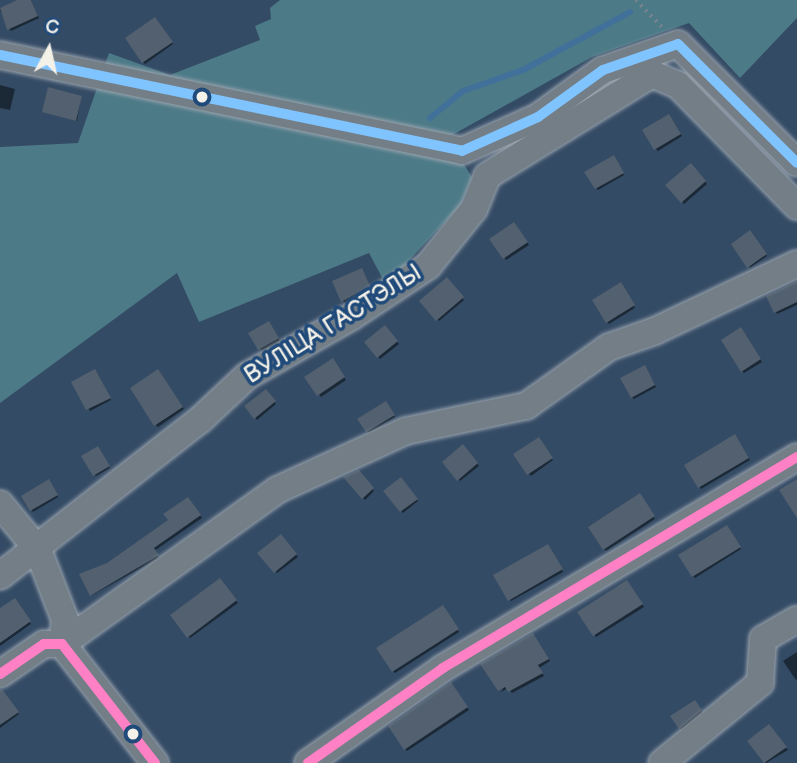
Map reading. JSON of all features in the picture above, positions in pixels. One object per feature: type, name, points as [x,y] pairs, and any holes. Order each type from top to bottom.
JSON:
[{"type":"street","points":[[0,55],[462,151],[538,117],[603,70],[678,44],[797,163]]},
{"type":"street","name":"ВУЛІЦА ГАСТЭЛЫ","points":[[0,576],[38,550],[200,420],[247,376],[351,317],[428,266],[474,209],[487,176],[653,74],[678,85],[797,206]]},
{"type":"street","points":[[0,674],[44,644],[62,644],[277,490],[407,431],[526,405],[608,347],[655,331],[797,264]]},
{"type":"street","points":[[308,763],[443,668],[797,457]]},
{"type":"street","points":[[0,503],[38,550],[65,620],[62,644],[155,763]]},
{"type":"street","points":[[663,763],[760,683],[763,639],[797,619]]},
{"type":"path","points":[[636,0],[678,44]]},
{"type":"green space","points":[[280,0],[797,0],[797,18],[740,78],[689,23],[592,57],[447,138],[472,177],[460,206],[386,285],[369,253],[199,322],[177,273],[0,403],[0,147],[78,143],[109,53],[170,75],[260,40],[255,26],[271,19],[270,8]]},
{"type":"building","points":[[17,0],[31,0],[38,16],[7,30],[0,8]]},
{"type":"building","points":[[155,17],[173,42],[142,63],[125,38]]},
{"type":"building","points":[[48,87],[82,96],[76,121],[42,112]]},
{"type":"building","points":[[669,114],[681,134],[654,150],[642,130]]},
{"type":"building","points":[[614,155],[624,173],[595,189],[584,172]]},
{"type":"building","points":[[691,163],[706,181],[681,203],[665,185]]},
{"type":"building","points":[[514,222],[528,242],[503,259],[489,239]]},
{"type":"building","points":[[750,230],[767,254],[747,268],[731,244]]},
{"type":"building","points":[[362,268],[370,286],[341,302],[332,281]]},
{"type":"building","points":[[447,277],[464,297],[436,321],[419,301]]},
{"type":"building","points":[[797,281],[797,302],[774,313],[766,296]]},
{"type":"building","points":[[621,282],[635,305],[606,323],[592,300]]},
{"type":"building","points":[[269,321],[279,338],[258,350],[248,333]]},
{"type":"building","points":[[385,325],[398,341],[377,358],[364,342]]},
{"type":"building","points":[[741,327],[761,359],[741,372],[721,340]]},
{"type":"building","points":[[333,358],[345,377],[317,396],[304,377]]},
{"type":"building","points":[[645,365],[655,385],[631,398],[620,378]]},
{"type":"building","points":[[95,369],[111,398],[86,410],[71,382]]},
{"type":"building","points":[[158,369],[183,407],[154,426],[130,388]]},
{"type":"building","points":[[266,389],[276,401],[254,419],[244,406]]},
{"type":"building","points":[[386,401],[395,415],[366,432],[357,419]]},
{"type":"building","points":[[735,434],[749,458],[698,488],[684,465]]},
{"type":"building","points":[[539,437],[553,458],[527,475],[513,454]]},
{"type":"building","points":[[463,444],[478,463],[457,481],[442,462]]},
{"type":"building","points":[[98,446],[110,466],[93,476],[81,456]]},
{"type":"building","points":[[359,470],[374,488],[362,499],[343,477]]},
{"type":"building","points":[[401,477],[418,499],[400,512],[383,491]]},
{"type":"building","points":[[49,479],[58,495],[30,511],[21,496]]},
{"type":"building","points":[[797,479],[797,518],[779,490]]},
{"type":"building","points":[[640,493],[655,516],[603,550],[588,527]]},
{"type":"building","points":[[188,497],[201,515],[154,548],[159,555],[90,596],[79,574],[107,563],[168,520],[163,514]]},
{"type":"building","points":[[727,525],[741,547],[692,577],[678,555]]},
{"type":"building","points":[[281,534],[297,554],[274,573],[257,553]]},
{"type":"building","points":[[548,544],[563,569],[508,601],[493,575]]},
{"type":"building","points":[[220,578],[237,600],[187,638],[170,615]]},
{"type":"building","points":[[627,580],[643,604],[593,636],[577,612]]},
{"type":"building","points":[[15,598],[31,621],[0,643],[0,608]]},
{"type":"building","points":[[443,605],[459,629],[392,672],[376,648]]},
{"type":"building","points":[[533,633],[549,659],[538,665],[543,673],[508,692],[505,687],[498,691],[480,664]]},
{"type":"building","points":[[451,682],[468,707],[404,750],[388,726]]},
{"type":"building","points":[[2,689],[19,712],[0,725],[0,690]]},
{"type":"building","points":[[695,700],[702,710],[679,729],[670,716]]},
{"type":"building","points":[[769,724],[787,747],[764,763],[747,741]]},
{"type":"waterway","points":[[430,118],[463,91],[523,70],[630,12]]},
{"type":"transit line","points":[[0,55],[462,151],[538,117],[603,70],[678,44],[797,163]]},
{"type":"transit line","points":[[308,763],[443,668],[797,457]]},
{"type":"transit line","points":[[0,674],[44,644],[62,644],[155,763]]}]
